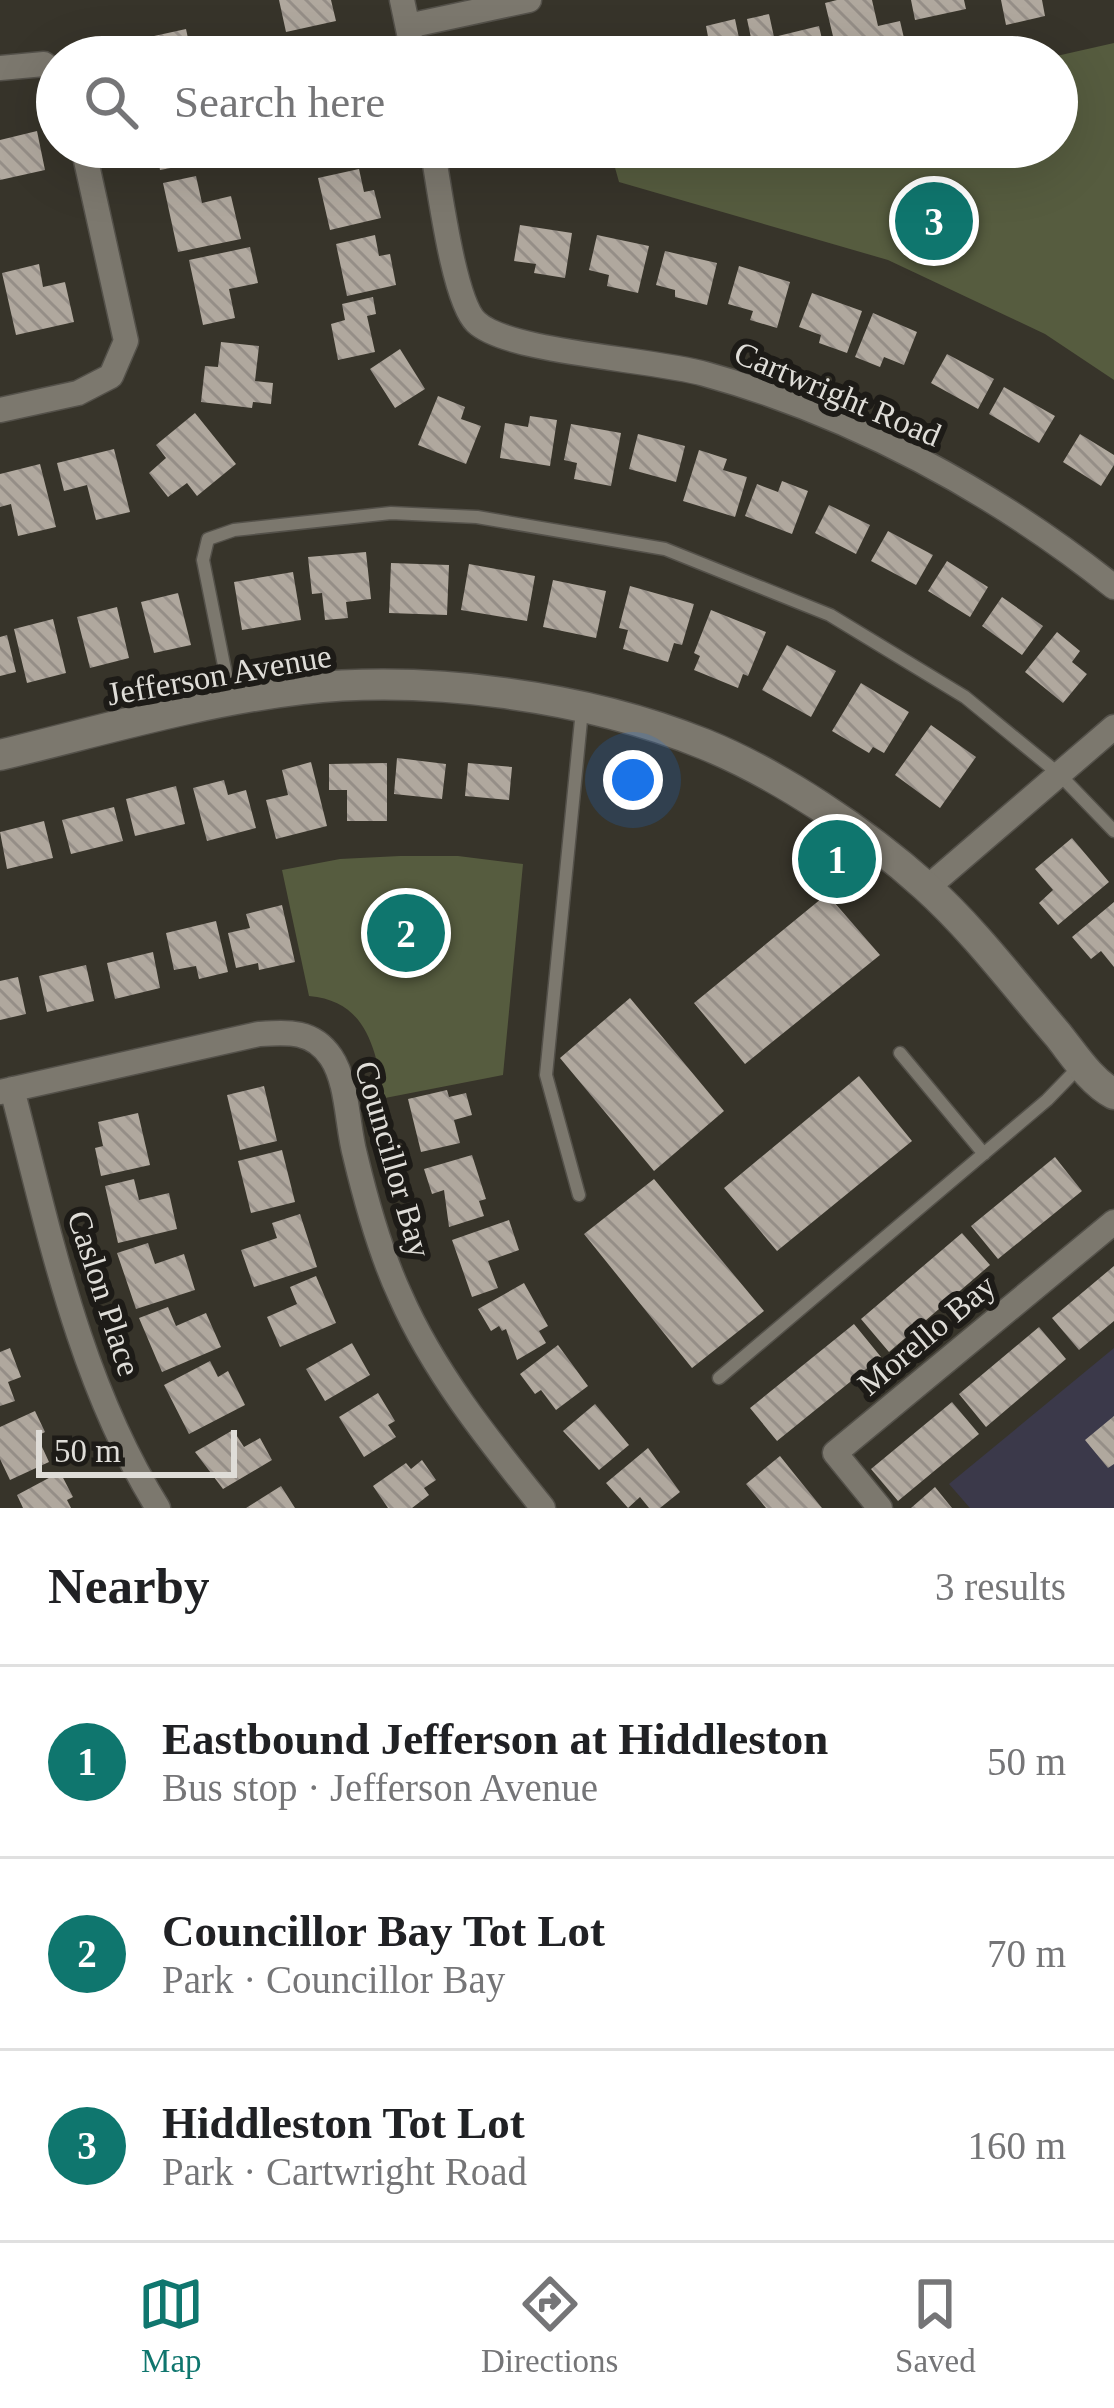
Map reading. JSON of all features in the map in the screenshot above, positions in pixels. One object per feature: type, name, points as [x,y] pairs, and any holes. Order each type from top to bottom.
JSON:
[{"type":"street","points":[[402,0],[410,36]]},
{"type":"street","points":[[408,26],[529,0]]},
{"type":"street","points":[[0,68],[36,65]]},
{"type":"street","points":[[0,410],[78,393],[111,376],[126,341],[88,168]]},
{"type":"street","name":"Cartwright Road","points":[[436,168],[463,298],[476,322],[512,343],[703,373],[818,413],[968,486],[1114,587]]},
{"type":"street","name":"Jefferson Avenue","points":[[0,755],[231,701],[303,689],[380,684],[459,688],[582,709],[704,744],[834,818],[927,888],[1109,1091],[1114,1119]]},
{"type":"street","points":[[927,888],[1114,727]]},
{"type":"street","name":"Councillor Bay","points":[[6,1091],[259,1034],[296,1032],[320,1042],[335,1063],[355,1156],[399,1294],[449,1382],[543,1508]]},
{"type":"street","name":"Caslon Place","points":[[6,1091],[90,1370],[158,1508]]},
{"type":"street","name":"Morello Bay","points":[[880,1508],[836,1453],[1114,1222]]},
{"type":"lane","points":[[231,701],[203,560],[208,539],[234,530],[328,518],[391,513],[477,517],[665,549],[830,615],[965,697],[1059,774],[1114,831]]},
{"type":"lane","points":[[579,1195],[546,1075],[582,709]]},
{"type":"lane","points":[[900,1053],[984,1154]]},
{"type":"lane","points":[[719,1378],[1047,1100],[1082,1064]]},
{"type":"shaded area","points":[[1114,1348],[1114,1508],[970,1508],[949,1484]]},
{"type":"green space","points":[[1114,43],[1114,380],[1045,334],[888,260],[619,182],[615,168],[1078,168],[1078,51]]},
{"type":"green space","points":[[458,856],[523,864],[503,1075],[385,1098],[372,1046],[356,1018],[344,1007],[309,996],[282,870],[340,859]]},
{"type":"building","points":[[279,0],[331,0],[336,21],[286,32]]},
{"type":"building","points":[[872,0],[878,26],[900,21],[904,36],[833,36],[825,3]]},
{"type":"building","points":[[911,0],[964,0],[966,9],[915,20]]},
{"type":"building","points":[[1001,0],[1042,0],[1045,16],[1006,25]]},
{"type":"building","points":[[769,14],[774,36],[751,36],[747,19]]},
{"type":"building","points":[[735,19],[739,36],[708,36],[706,26]]},
{"type":"building","points":[[819,26],[821,36],[778,36]]},
{"type":"building","points":[[186,29],[188,36],[154,36]]},
{"type":"building","points":[[36,131],[36,168],[45,170],[0,180],[0,140]]},
{"type":"building","points":[[359,169],[364,192],[374,190],[381,218],[330,230],[318,178]]},
{"type":"building","points":[[196,176],[202,203],[231,196],[241,239],[178,252],[163,183]]},
{"type":"building","points":[[520,225],[572,233],[565,278],[534,273],[536,264],[514,261]]},
{"type":"building","points":[[375,235],[379,256],[390,254],[396,285],[347,296],[336,244]]},
{"type":"building","points":[[597,235],[649,246],[638,293],[607,286],[609,275],[589,270]]},
{"type":"building","points":[[250,247],[258,283],[229,289],[235,318],[203,325],[189,260]]},
{"type":"building","points":[[665,251],[717,263],[707,305],[675,297],[675,290],[656,285]]},
{"type":"building","points":[[39,264],[43,287],[65,282],[74,322],[16,335],[2,273]]},
{"type":"building","points":[[739,266],[790,282],[777,328],[750,320],[753,311],[728,304]]},
{"type":"building","points":[[812,293],[862,311],[847,353],[819,343],[821,335],[799,327]]},
{"type":"building","points":[[373,297],[376,314],[367,316],[375,352],[338,360],[331,324],[345,320],[342,304]]},
{"type":"building","points":[[873,313],[917,332],[904,365],[884,357],[880,367],[855,357]]},
{"type":"building","points":[[221,342],[259,346],[255,381],[273,383],[271,404],[253,402],[252,408],[201,402],[205,366],[218,367]]},
{"type":"building","points":[[400,349],[425,389],[395,408],[370,369]]},
{"type":"building","points":[[947,354],[994,379],[978,409],[931,383]]},
{"type":"building","points":[[1004,387],[1055,416],[1039,443],[989,414]]},
{"type":"building","points":[[438,396],[465,407],[461,419],[481,426],[466,464],[418,445]]},
{"type":"building","points":[[195,413],[236,464],[197,496],[187,483],[168,497],[149,473],[166,458],[156,445]]},
{"type":"building","points":[[530,416],[557,420],[550,466],[500,458],[505,423],[528,427]]},
{"type":"building","points":[[571,424],[621,433],[611,486],[574,479],[577,463],[564,460]]},
{"type":"building","points":[[638,434],[685,446],[676,482],[629,469]]},
{"type":"building","points":[[1080,434],[1114,455],[1114,465],[1101,486],[1063,462]]},
{"type":"building","points":[[114,449],[130,512],[96,520],[87,485],[64,491],[57,463]]},
{"type":"building","points":[[699,450],[727,459],[723,470],[747,477],[735,517],[683,501]]},
{"type":"building","points":[[40,464],[56,527],[18,536],[11,504],[0,507],[0,474]]},
{"type":"building","points":[[782,481],[808,491],[792,534],[745,516],[757,484],[778,492]]},
{"type":"building","points":[[829,505],[870,525],[856,554],[815,533]]},
{"type":"building","points":[[888,531],[933,555],[916,585],[871,561]]},
{"type":"building","points":[[366,552],[371,599],[346,602],[348,618],[325,620],[322,593],[312,594],[308,557]]},
{"type":"building","points":[[947,561],[988,587],[970,617],[928,591]]},
{"type":"building","points":[[391,563],[449,565],[447,615],[389,613]]},
{"type":"building","points":[[469,564],[535,576],[527,621],[461,610]]},
{"type":"building","points":[[293,572],[301,620],[242,630],[234,582]]},
{"type":"building","points":[[553,580],[606,591],[596,638],[543,627]]},
{"type":"building","points":[[630,586],[694,604],[682,645],[674,643],[668,662],[623,649],[628,630],[619,628]]},
{"type":"building","points":[[178,593],[191,645],[154,653],[141,602]]},
{"type":"building","points":[[1002,597],[1043,626],[1022,655],[982,626]]},
{"type":"building","points":[[117,607],[129,658],[90,668],[77,617]]},
{"type":"building","points":[[711,610],[766,632],[738,688],[694,670],[700,656],[694,653]]},
{"type":"building","points":[[53,619],[66,673],[27,683],[14,629]]},
{"type":"building","points":[[1057,632],[1080,651],[1072,662],[1087,674],[1063,703],[1025,672]]},
{"type":"building","points":[[7,635],[16,672],[0,676],[0,637]]},
{"type":"building","points":[[787,645],[836,671],[811,717],[762,690]]},
{"type":"building","points":[[861,683],[909,712],[884,753],[873,747],[869,753],[832,731]]},
{"type":"building","points":[[931,725],[976,757],[940,808],[895,775]]},
{"type":"building","points":[[397,758],[446,764],[442,799],[394,794]]},
{"type":"building","points":[[311,762],[327,826],[276,839],[266,800],[288,795],[282,770]]},
{"type":"building","points":[[387,763],[387,821],[347,821],[347,790],[329,790],[329,764]]},
{"type":"building","points":[[468,763],[512,767],[509,800],[465,796]]},
{"type":"building","points":[[224,780],[228,795],[246,790],[256,828],[207,841],[193,788]]},
{"type":"building","points":[[176,786],[185,824],[135,836],[126,799]]},
{"type":"building","points":[[114,807],[123,841],[71,854],[62,820]]},
{"type":"building","points":[[44,821],[53,858],[7,869],[0,832]]},
{"type":"building","points":[[1072,838],[1109,882],[1058,925],[1039,903],[1053,890],[1035,869]]},
{"type":"building","points":[[827,894],[880,955],[745,1064],[694,1003]]},
{"type":"building","points":[[1114,902],[1114,967],[1101,951],[1091,959],[1072,937]]},
{"type":"building","points":[[282,905],[295,962],[259,970],[258,963],[236,968],[228,933],[250,928],[246,914]]},
{"type":"building","points":[[216,921],[228,972],[199,979],[196,966],[174,970],[166,933]]},
{"type":"building","points":[[153,952],[160,988],[115,999],[107,963]]},
{"type":"building","points":[[86,965],[94,1001],[47,1012],[39,976]]},
{"type":"building","points":[[18,977],[26,1014],[0,1020],[0,981]]},
{"type":"building","points":[[630,998],[724,1111],[654,1171],[560,1058]]},
{"type":"building","points":[[859,1076],[912,1141],[777,1251],[724,1188]]},
{"type":"building","points":[[264,1086],[277,1141],[240,1150],[227,1095]]},
{"type":"building","points":[[447,1090],[449,1097],[466,1093],[472,1115],[454,1120],[460,1143],[421,1152],[408,1099]]},
{"type":"building","points":[[138,1113],[150,1165],[101,1176],[95,1148],[103,1146],[98,1122]]},
{"type":"building","points":[[282,1150],[295,1202],[251,1213],[238,1161]]},
{"type":"building","points":[[472,1155],[486,1199],[479,1201],[484,1216],[449,1227],[444,1190],[432,1194],[424,1169]]},
{"type":"building","points":[[1055,1157],[1082,1191],[998,1259],[971,1226]]},
{"type":"building","points":[[134,1179],[139,1200],[169,1193],[177,1229],[118,1243],[105,1186]]},
{"type":"building","points":[[654,1179],[764,1311],[692,1368],[584,1234]]},
{"type":"building","points":[[300,1214],[317,1267],[254,1287],[241,1250],[277,1238],[272,1223]]},
{"type":"building","points":[[509,1220],[519,1250],[488,1261],[498,1288],[472,1297],[452,1240]]},
{"type":"building","points":[[962,1233],[990,1265],[889,1352],[861,1319]]},
{"type":"building","points":[[148,1243],[155,1264],[184,1254],[195,1290],[136,1309],[117,1253]]},
{"type":"building","points":[[1114,1266],[1114,1321],[1079,1350],[1052,1318]]},
{"type":"building","points":[[316,1276],[336,1323],[280,1347],[267,1317],[297,1304],[290,1287]]},
{"type":"building","points":[[524,1283],[548,1326],[539,1331],[546,1343],[517,1360],[506,1329],[499,1326],[491,1331],[478,1309]]},
{"type":"building","points":[[168,1307],[176,1326],[206,1313],[221,1347],[162,1372],[139,1318]]},
{"type":"building","points":[[854,1324],[881,1357],[777,1441],[750,1408]]},
{"type":"building","points":[[1039,1327],[1066,1359],[986,1427],[959,1394]]},
{"type":"building","points":[[352,1343],[370,1375],[325,1401],[306,1369]]},
{"type":"building","points":[[558,1345],[588,1386],[556,1410],[520,1374]]},
{"type":"building","points":[[10,1348],[21,1377],[8,1382],[15,1401],[0,1406],[0,1352]]},
{"type":"building","points":[[210,1361],[218,1377],[228,1371],[245,1405],[189,1434],[164,1385]]},
{"type":"building","points":[[378,1393],[395,1421],[388,1425],[396,1437],[364,1457],[339,1417]]},
{"type":"building","points":[[952,1402],[979,1434],[898,1501],[871,1469]]},
{"type":"building","points":[[595,1404],[629,1445],[599,1470],[563,1431]]},
{"type":"building","points":[[35,1411],[45,1432],[37,1436],[49,1462],[10,1480],[0,1459],[0,1427]]},
{"type":"building","points":[[1114,1416],[1114,1464],[1108,1468],[1085,1440]]},
{"type":"building","points":[[233,1430],[244,1447],[260,1438],[272,1460],[223,1489],[195,1452]]},
{"type":"building","points":[[648,1448],[680,1492],[660,1508],[649,1508],[640,1497],[628,1508],[606,1483]]},
{"type":"building","points":[[780,1456],[822,1508],[766,1508],[746,1484]]},
{"type":"building","points":[[422,1460],[436,1480],[424,1488],[429,1495],[412,1508],[388,1508],[373,1486],[406,1463],[411,1469]]},
{"type":"building","points":[[60,1472],[73,1497],[67,1500],[71,1508],[23,1508],[17,1495]]},
{"type":"building","points":[[281,1486],[295,1508],[246,1508]]},
{"type":"building","points":[[935,1487],[952,1508],[911,1508]]},
{"type":"place","name":"Hiddleston Tot Lot","points":[[934,221]]},
{"type":"place","name":"Eastbound Jefferson at Hiddleston","points":[[837,859]]},
{"type":"place","name":"Councillor Bay Tot Lot","points":[[406,933]]}]
